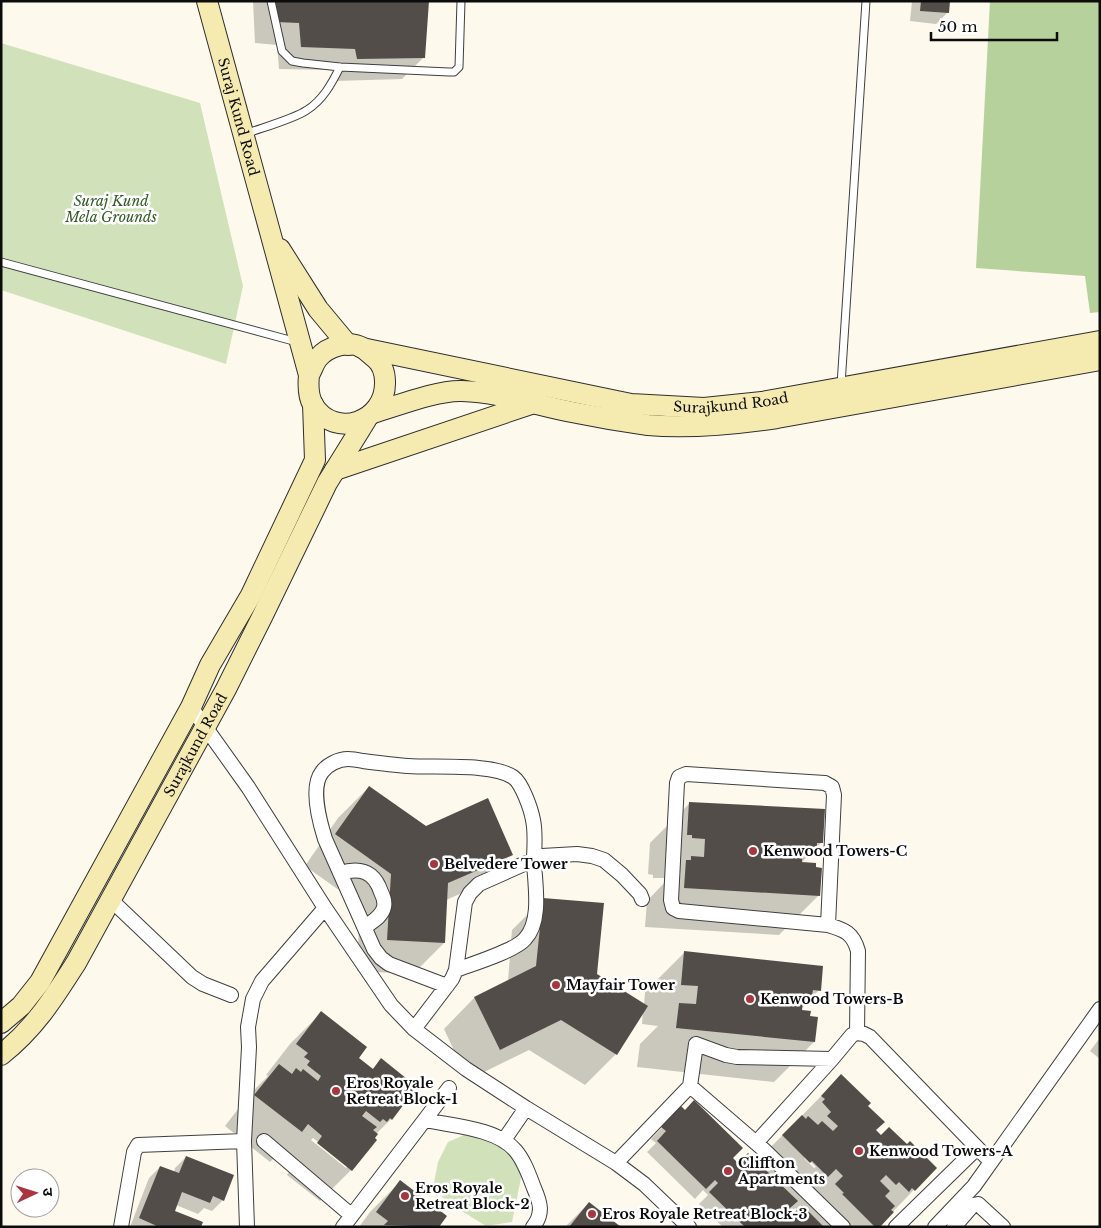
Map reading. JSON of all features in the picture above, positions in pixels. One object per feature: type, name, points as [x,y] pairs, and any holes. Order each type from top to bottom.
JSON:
[{"type":"main road","name":"Suraj Kund Road","points":[[209,2],[269,233],[309,375]]},
{"type":"main road","points":[[269,233],[318,309],[355,346],[379,362],[385,375],[386,391],[381,403],[370,416],[354,423],[330,420],[320,413],[313,404],[308,389],[309,375],[317,359],[325,351],[336,346],[355,346]]},
{"type":"main road","name":"Surajkund Road","points":[[1,1055],[36,1022],[55,997],[76,963],[204,728],[262,617],[327,483],[370,416],[423,398],[460,390],[501,395],[574,413],[649,425],[675,426],[742,423],[777,418],[841,397],[1100,341]]},
{"type":"main road","name":"Surajkund Road","points":[[355,346],[576,394],[639,405],[704,408],[841,397],[1100,360]]},
{"type":"main road","points":[[335,470],[534,403]]},
{"type":"main road","name":"Surajkund Road","points":[[1,1023],[21,1006],[40,982],[191,708],[210,666],[251,595],[315,460],[313,404]]},
{"type":"street","points":[[191,708],[248,787],[325,908],[391,1005],[414,1029],[466,1069],[616,1163],[644,1184],[689,1227]]},
{"type":"street","points":[[447,986],[389,964],[374,949],[324,839],[316,789],[320,773],[333,762],[347,759],[409,766],[483,769],[504,772],[514,777],[520,784],[533,818],[535,836],[536,901],[533,925],[525,940],[514,947],[456,970]]},
{"type":"street","points":[[828,925],[834,795],[832,787],[825,783],[686,774],[679,776],[670,900],[673,908],[679,911],[828,925],[845,930],[856,942],[858,951],[857,1033]]},
{"type":"street","points":[[414,1029],[452,980],[456,970],[464,902],[479,884],[542,856],[577,854],[604,860],[622,875],[640,894],[642,899]]},
{"type":"street","points":[[340,873],[350,870],[362,870],[378,882],[384,907],[378,917],[365,927]]},
{"type":"street","points":[[110,899],[192,977],[203,984],[231,995]]},
{"type":"street","points":[[246,1227],[244,1141],[248,1027],[253,999],[262,981],[325,908]]},
{"type":"street","points":[[935,1227],[974,1186],[1100,1009]]},
{"type":"street","points":[[756,1143],[852,1035],[857,1033],[870,1037],[991,1162]]},
{"type":"street","points":[[616,1163],[690,1086],[696,1044],[726,1055],[832,1059]]},
{"type":"street","points":[[690,1086],[756,1143],[843,1227]]},
{"type":"street","points":[[342,1227],[449,1088]]},
{"type":"street","points":[[504,1140],[526,1108]]},
{"type":"street","points":[[425,1120],[491,1134],[504,1140],[515,1150],[523,1161],[540,1203],[541,1212],[534,1227]]},
{"type":"street","points":[[121,1227],[134,1152],[138,1145],[244,1141]]},
{"type":"street","points":[[264,1141],[351,1215]]},
{"type":"street","points":[[896,1227],[977,1148]]},
{"type":"street","points":[[954,1227],[973,1205],[978,1204],[1003,1227]]},
{"type":"lane","points":[[271,1],[282,50],[292,61],[340,66],[454,72],[459,67],[461,1]]},
{"type":"lane","points":[[841,397],[866,1]]},
{"type":"lane","points":[[243,135],[306,112],[322,96],[340,66]]},
{"type":"lane","points":[[1,262],[300,342]]},
{"type":"green space","points":[[990,1],[1100,1],[1100,312],[1090,313],[1085,276],[976,268]]},
{"type":"green space","name":"Suraj Kund Mela Grounds","points":[[1,43],[200,103],[243,286],[226,364],[1,290]]},
{"type":"green space","points":[[481,1133],[493,1138],[519,1162],[521,1178],[512,1222],[486,1226],[444,1200],[434,1183],[438,1162],[448,1142],[464,1135]]},
{"type":"building","points":[[275,1],[429,1],[425,58],[357,59],[355,49],[301,47],[299,23],[276,22]]},
{"type":"building","points":[[921,1],[950,1],[949,13],[920,11]]},
{"type":"building","name":"Belvedere Tower","points":[[369,786],[426,826],[488,798],[513,855],[448,883],[445,943],[387,940],[391,874],[335,834]]},
{"type":"building","name":"Kenwood Towers-C","points":[[689,802],[825,809],[823,843],[817,843],[817,847],[803,846],[802,862],[816,863],[816,867],[822,868],[820,896],[684,888],[686,860],[691,860],[691,856],[704,857],[705,839],[692,838],[692,835],[687,835]]},
{"type":"building","name":"Mayfair Tower","points":[[543,898],[604,903],[597,974],[648,1006],[617,1055],[561,1020],[500,1050],[474,997],[536,966]]},
{"type":"building","name":"Kenwood Towers-B","points":[[684,951],[823,966],[821,991],[813,990],[812,995],[804,994],[802,1010],[811,1011],[810,1016],[818,1017],[815,1042],[676,1028],[679,1003],[696,1004],[698,986],[681,985]]},
{"type":"building","name":"Eros Royale Retreat Block-1","points":[[321,1011],[367,1047],[359,1058],[373,1069],[381,1058],[417,1087],[392,1120],[390,1118],[387,1122],[383,1119],[380,1122],[366,1111],[362,1116],[377,1127],[373,1130],[378,1134],[375,1138],[377,1140],[352,1171],[317,1143],[322,1136],[308,1124],[302,1132],[254,1095],[279,1064],[292,1074],[296,1068],[301,1072],[303,1069],[318,1081],[321,1076],[307,1065],[310,1061],[304,1057],[308,1053],[296,1044]]},
{"type":"building","name":"Kenwood Towers-A","points":[[841,1074],[871,1103],[868,1106],[885,1122],[876,1130],[881,1135],[889,1127],[907,1144],[910,1141],[937,1168],[915,1191],[912,1188],[909,1192],[899,1182],[896,1185],[886,1175],[880,1181],[890,1191],[885,1196],[895,1206],[891,1210],[894,1212],[880,1227],[875,1227],[842,1194],[844,1193],[835,1184],[843,1176],[836,1169],[828,1177],[812,1161],[810,1163],[782,1135],[802,1115],[806,1119],[808,1116],[818,1125],[822,1121],[833,1131],[838,1126],[827,1116],[831,1112],[822,1102],[825,1099],[821,1096]]},
{"type":"building","name":"Cliffton Apartments","points":[[694,1100],[743,1148],[733,1158],[738,1163],[748,1153],[798,1201],[790,1208],[794,1213],[802,1205],[824,1227],[745,1227],[709,1192],[718,1183],[715,1180],[706,1189],[657,1141],[666,1131],[661,1127],[681,1106],[685,1110]]},
{"type":"building","points":[[186,1156],[234,1175],[224,1201],[213,1196],[210,1203],[182,1192],[175,1211],[203,1222],[201,1227],[159,1227],[139,1218],[160,1166],[179,1173]]},
{"type":"building","name":"Eros Royale Retreat Block-2","points":[[400,1180],[447,1216],[439,1227],[384,1225],[388,1221],[376,1212]]},
{"type":"building","name":"Eros Royale Retreat Block-3","points":[[589,1202],[621,1227],[569,1227]]},
{"type":"place","name":"Kenwood Towers-C","points":[[753,851]]},
{"type":"place","name":"Belvedere Tower","points":[[434,864]]},
{"type":"place","name":"Mayfair Tower","points":[[556,985]]},
{"type":"place","name":"Kenwood Towers-B","points":[[750,999]]},
{"type":"place","name":"Eros Royale Retreat Block-1","points":[[336,1091]]},
{"type":"place","name":"Kenwood Towers-A","points":[[859,1151]]},
{"type":"place","name":"Cliffton Apartments","points":[[728,1171]]},
{"type":"place","name":"Eros Royale Retreat Block-2","points":[[405,1196]]},
{"type":"place","name":"Eros Royale Retreat Block-3","points":[[592,1214]]}]
